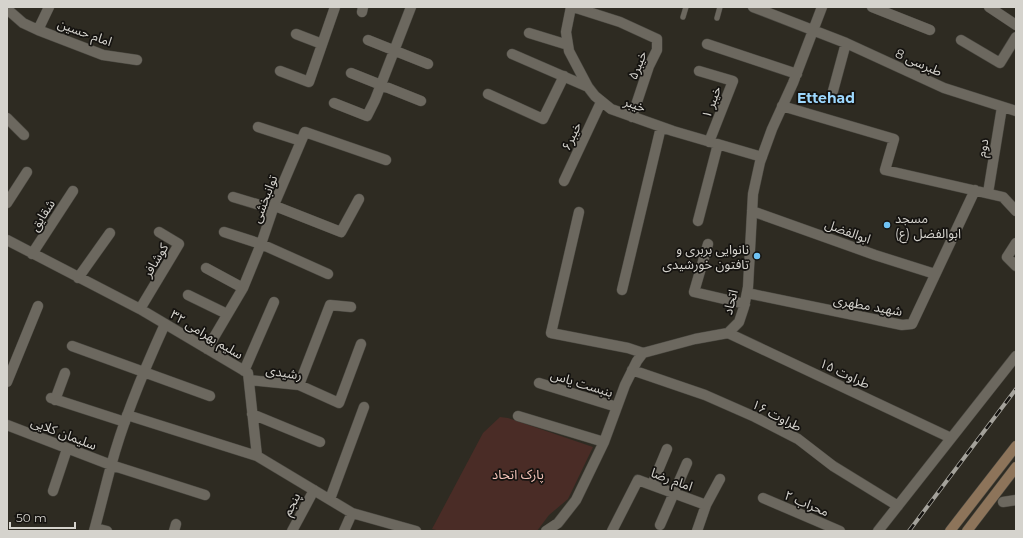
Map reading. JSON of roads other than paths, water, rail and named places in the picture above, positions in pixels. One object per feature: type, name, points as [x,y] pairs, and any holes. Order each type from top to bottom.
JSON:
[{"type":"main road","points":[[950,531],[1016,446]]},
{"type":"main road","points":[[967,531],[1016,467]]},
{"type":"street","points":[[38,30],[49,7]]},
{"type":"street","points":[[280,72],[309,82],[335,7]]},
{"type":"street","points":[[334,103],[367,116],[411,7]]},
{"type":"street","name":"خیبر","points":[[572,7],[566,32],[569,51],[588,87],[601,102],[611,109],[661,127],[762,157]]},
{"type":"street","name":"خیبر۵","points":[[572,7],[620,22],[657,39],[656,50],[632,117]]},
{"type":"street","points":[[753,7],[814,30]]},
{"type":"street","name":"اتحاد","points":[[643,353],[695,339],[728,333],[740,322],[745,304],[753,194],[762,157],[782,106],[797,74],[822,7]]},
{"type":"street","points":[[872,7],[930,30]]},
{"type":"street","points":[[988,7],[1016,25]]},
{"type":"street","name":"امام حسین","points":[[7,9],[18,11],[23,23],[38,30],[103,54],[137,60]]},
{"type":"street","name":"طبرسی 8","points":[[814,30],[944,88],[1016,111]]},
{"type":"street","points":[[529,33],[568,45]]},
{"type":"street","points":[[296,34],[322,44]]},
{"type":"street","points":[[961,40],[1000,63],[1016,37]]},
{"type":"street","points":[[368,40],[428,64]]},
{"type":"street","points":[[833,91],[846,43]]},
{"type":"street","points":[[707,44],[797,74]]},
{"type":"street","points":[[512,54],[588,87]]},
{"type":"street","name":"خیبر ۱","points":[[699,71],[733,81],[714,143]]},
{"type":"street","points":[[351,73],[421,101]]},
{"type":"street","points":[[488,94],[543,119],[564,76]]},
{"type":"street","name":"خیبر۶","points":[[564,181],[601,102]]},
{"type":"street","points":[[782,106],[894,139],[885,170],[1003,197],[1016,210]]},
{"type":"street","name":"دوم","points":[[988,193],[1002,107]]},
{"type":"street","points":[[7,118],[24,135]]},
{"type":"street","points":[[258,127],[301,141],[305,132],[386,160]]},
{"type":"street","points":[[622,290],[661,127]]},
{"type":"street","name":"توانبخشی","points":[[207,349],[243,288],[301,141]]},
{"type":"street","points":[[698,221],[714,143]]},
{"type":"street","points":[[7,203],[27,172]]},
{"type":"street","name":"شهید مطهری","points":[[746,294],[902,325],[912,324],[975,190]]},
{"type":"street","name":"شقایق","points":[[32,254],[73,191]]},
{"type":"street","points":[[233,197],[274,208],[341,232],[359,199]]},
{"type":"street","name":"ابوالفضل","points":[[752,211],[875,255],[935,274]]},
{"type":"street","points":[[546,531],[557,527],[576,500],[604,442],[624,385],[643,353],[628,348],[551,332],[579,212]]},
{"type":"street","name":"کوشافر","points":[[140,309],[179,244],[159,232]]},
{"type":"street","points":[[224,232],[261,244],[328,274]]},
{"type":"street","points":[[78,278],[110,233]]},
{"type":"street","name":"سلیم بهرامی ۳۲","points":[[7,240],[140,309],[207,349],[247,376]]},
{"type":"street","points":[[1016,242],[1007,257],[1016,266]]},
{"type":"street","points":[[708,244],[694,292],[745,304]]},
{"type":"street","points":[[206,268],[243,288]]},
{"type":"street","points":[[188,295],[227,314]]},
{"type":"street","points":[[257,456],[247,376],[274,302]]},
{"type":"street","points":[[299,385],[330,305],[351,307]]},
{"type":"street","points":[[7,382],[38,306]]},
{"type":"street","points":[[107,531],[95,529],[111,465],[143,371],[165,324]]},
{"type":"street","name":"طراوت ۱۵","points":[[728,333],[951,438]]},
{"type":"street","name":"رشیدی","points":[[247,376],[299,385],[339,403],[361,344]]},
{"type":"street","points":[[72,346],[210,396]]},
{"type":"street","points":[[878,531],[1016,356]]},
{"type":"street","name":"طراوت ۱۶","points":[[632,370],[705,395],[755,417],[798,439],[833,466],[898,506]]},
{"type":"street","points":[[65,373],[53,399],[257,456],[352,513],[416,531]]},
{"type":"street","name":"بنبست یاس","points":[[539,383],[617,407]]},
{"type":"street","points":[[330,499],[364,407]]},
{"type":"street","points":[[252,414],[320,442]]},
{"type":"street","points":[[518,416],[604,442]]},
{"type":"street","name":"سلیمان کلایی","points":[[7,425],[111,465],[205,495]]},
{"type":"street","points":[[53,491],[67,448]]},
{"type":"street","points":[[652,485],[667,449]]},
{"type":"street","points":[[660,525],[687,463]]},
{"type":"street","points":[[697,531],[706,505],[720,478]]},
{"type":"street","name":"امام رضا","points":[[612,531],[638,480],[706,505]]},
{"type":"street","name":"پنجم","points":[[292,531],[314,490]]},
{"type":"street","name":"محراب ۲","points":[[763,498],[840,531]]},
{"type":"street","points":[[1003,502],[1016,500]]},
{"type":"street","points":[[344,531],[352,513]]},
{"type":"lane","points":[[683,17],[686,7]]},
{"type":"lane","points":[[717,18],[720,7]]},
{"type":"railway","points":[[909,531],[1016,389]]},
{"type":"place","name":"مسجد ابوالفضل (ع)","points":[[887,225]]},
{"type":"place","name":"نانوایی بربری و تافتون خورشیدی","points":[[757,256]]},
{"type":"district","name":"Ettehad","points":[[826,98]]},
{"type":"park label","name":"پارک اتحاد","points":[[518,474]]}]
